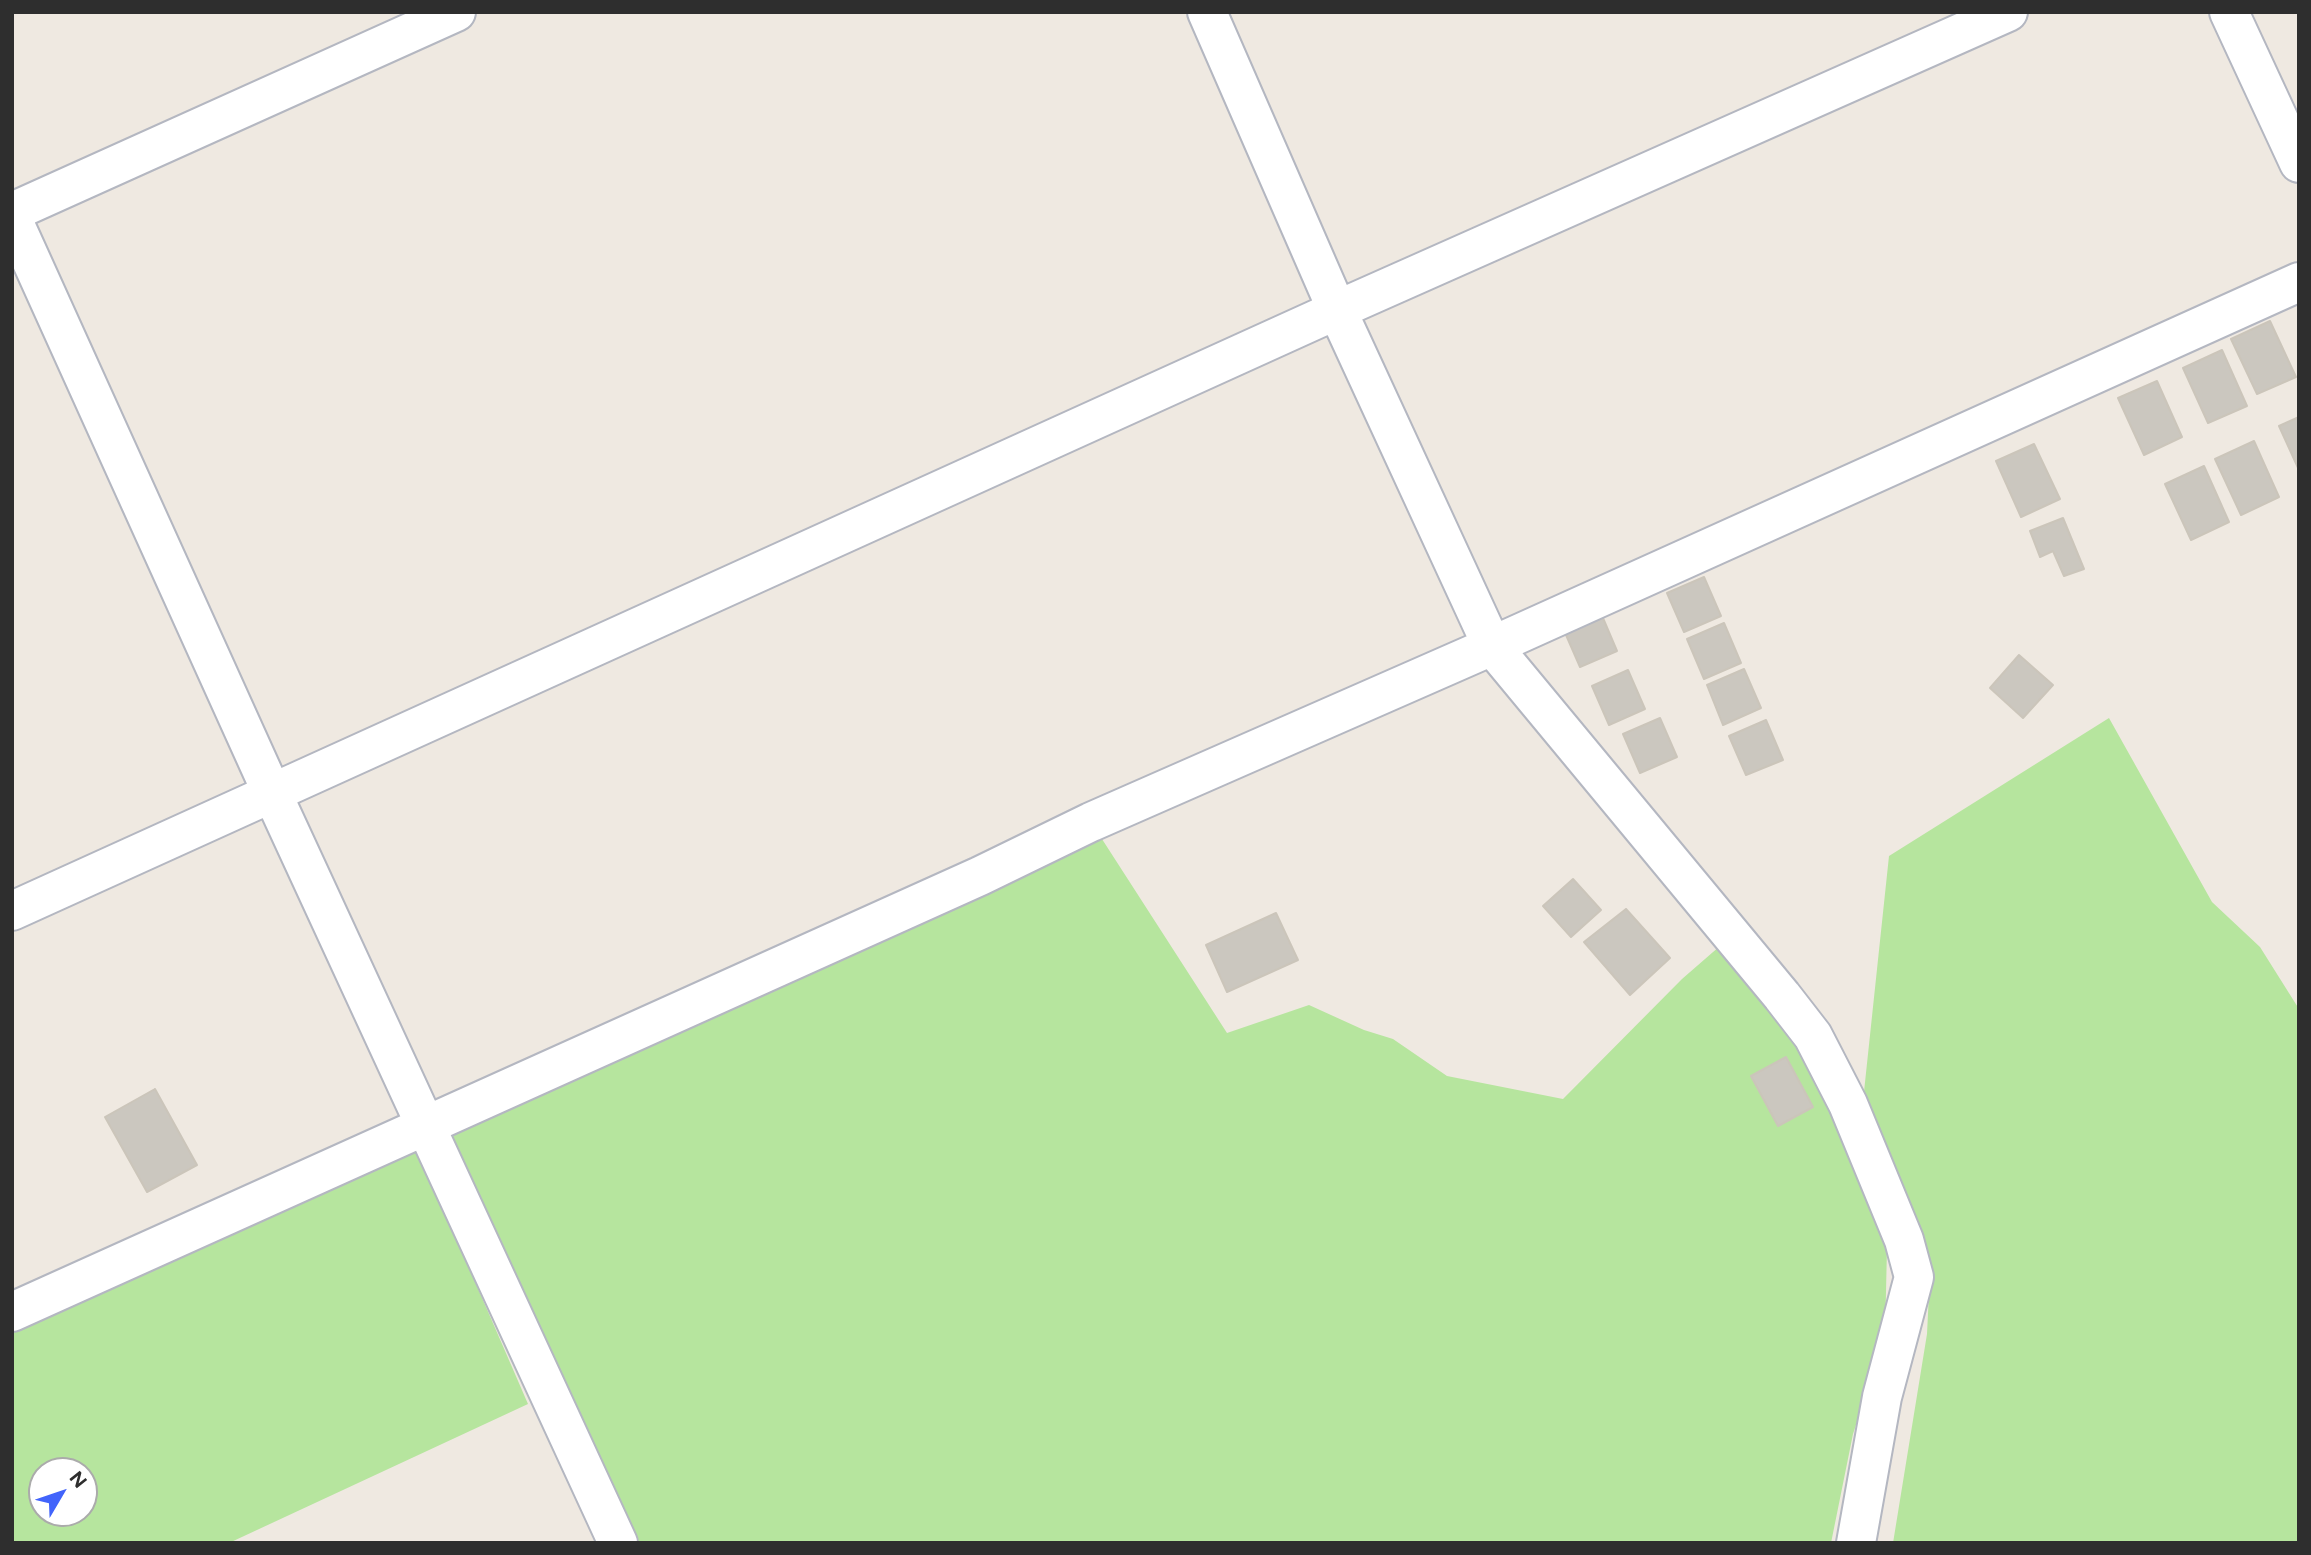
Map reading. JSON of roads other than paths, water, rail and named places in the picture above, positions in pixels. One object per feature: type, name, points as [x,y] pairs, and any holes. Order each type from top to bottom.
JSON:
[{"type":"street","points":[[12,212],[456,12]]},
{"type":"street","points":[[1207,12],[1337,310],[1492,646],[1782,996],[1813,1036],[1848,1104],[1904,1240],[1914,1277],[1882,1397],[1856,1543]]},
{"type":"street","points":[[12,911],[1337,310],[2008,12]]},
{"type":"street","points":[[2229,12],[2299,163]]},
{"type":"street","points":[[12,218],[272,793],[618,1543]]},
{"type":"street","points":[[12,1312],[980,876],[1091,822],[1492,646],[2299,282]]}]
